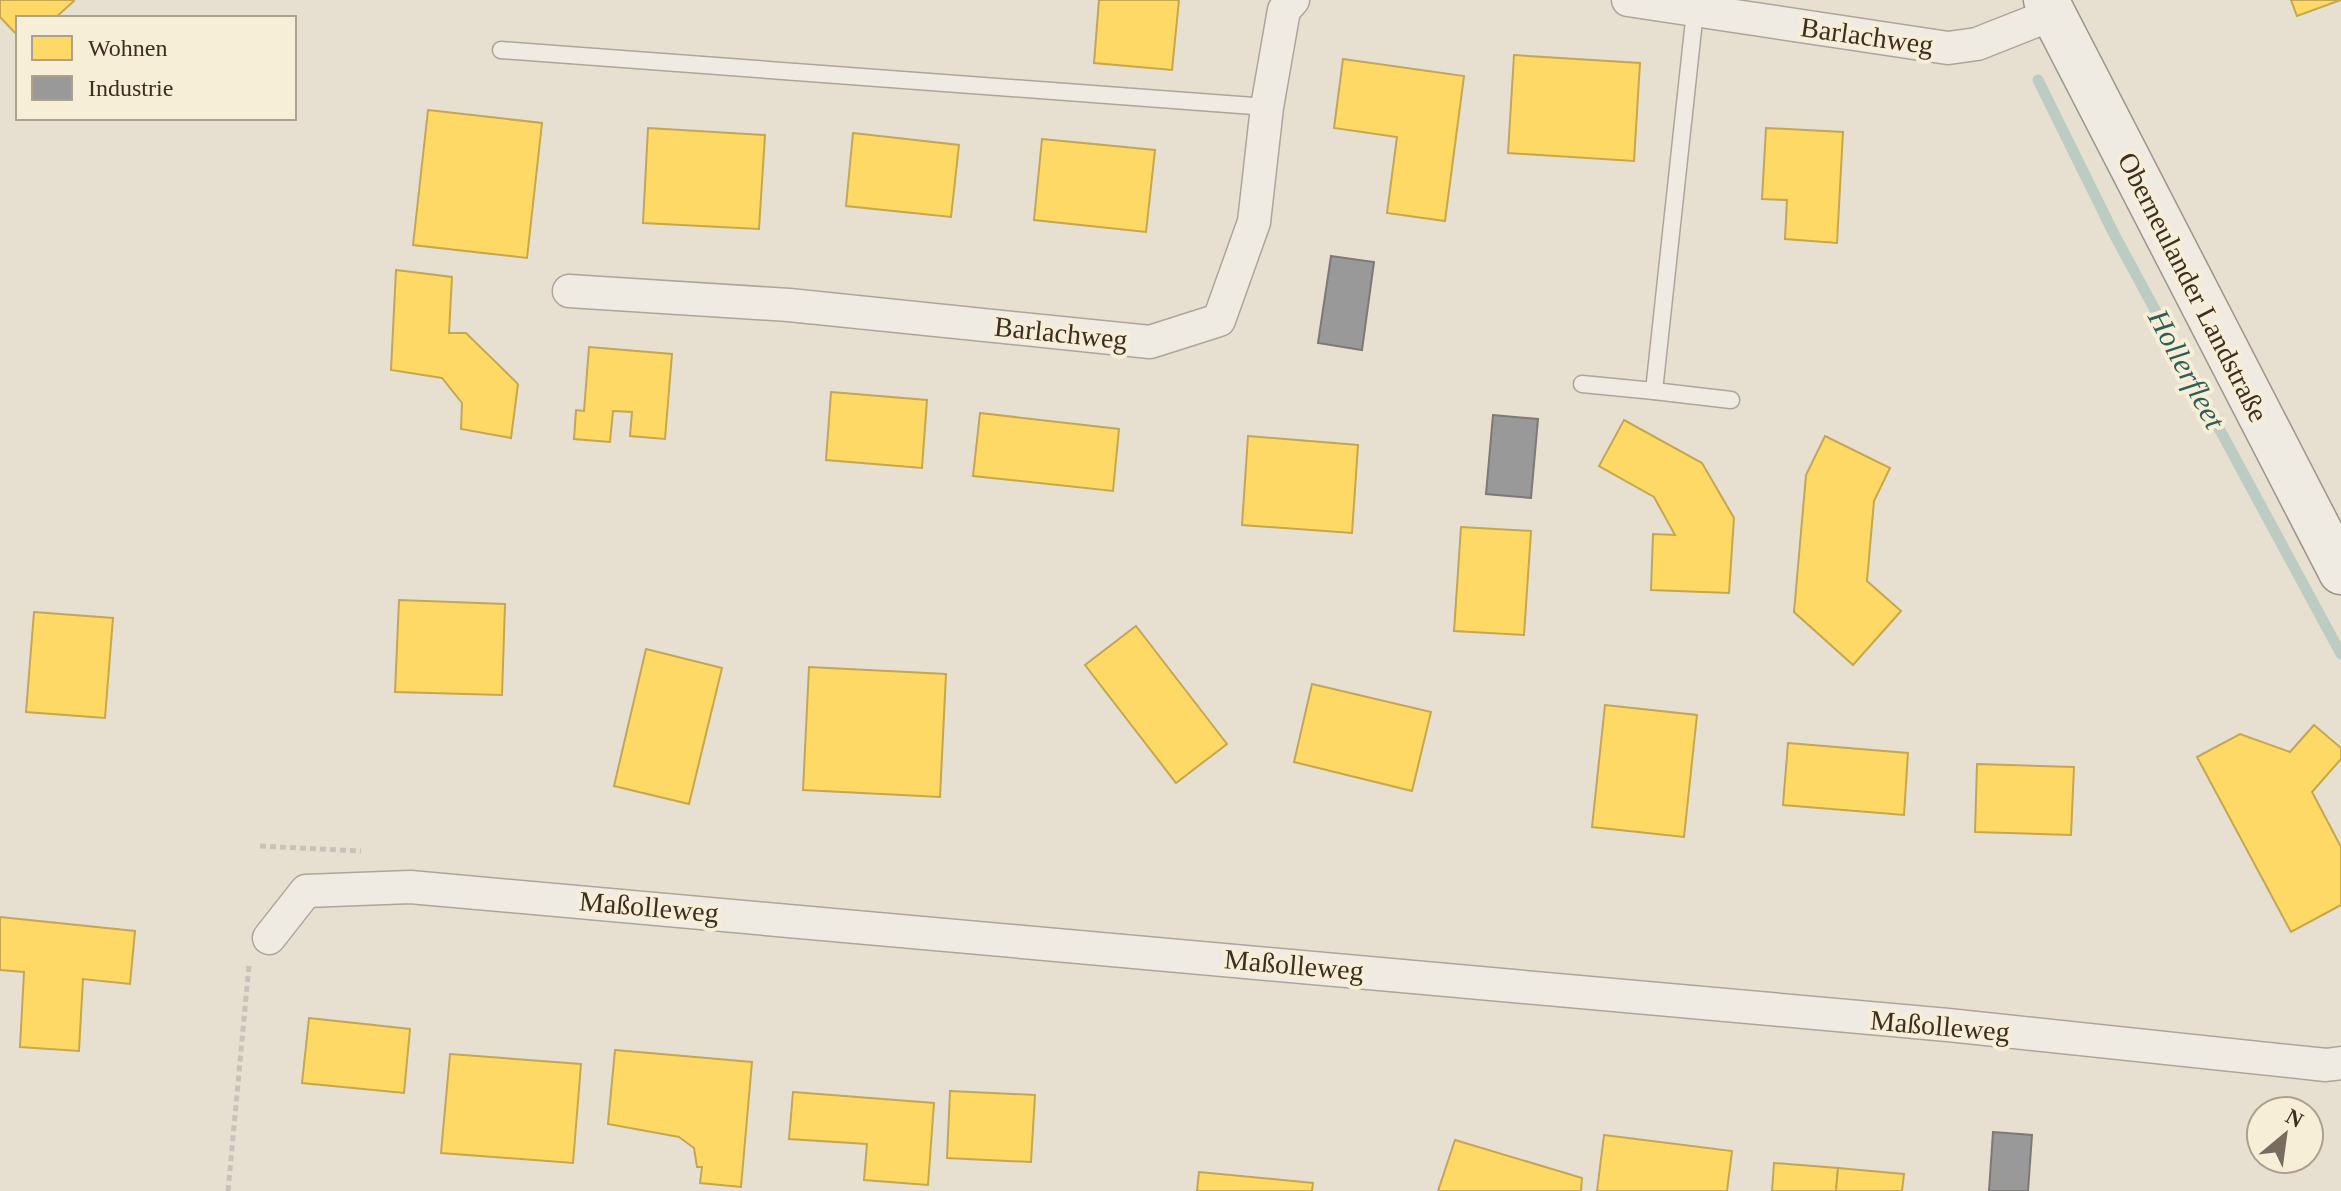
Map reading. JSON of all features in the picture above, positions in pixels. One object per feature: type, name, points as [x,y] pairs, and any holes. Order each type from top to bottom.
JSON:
[{"type":"street","name":"Barlachweg","points":[[569,291],[789,305],[1150,342],[1219,320],[1254,222],[1267,107],[1284,10],[1293,0]]},
{"type":"street","name":"Barlachweg","points":[[1628,0],[1948,48],[1977,44],[2050,7]]},
{"type":"street","name":"Oberneulander Landstraße","points":[[2050,7],[2341,572]]},
{"type":"street","name":"Maßolleweg","points":[[269,938],[306,891],[410,887],[1948,1025],[2326,1065],[2341,1063]]},
{"type":"lane","points":[[1654,391],[1695,11]]},
{"type":"lane","points":[[501,50],[1267,107]]},
{"type":"lane","points":[[1582,384],[1731,400]]},
{"type":"path","points":[[228,1191],[249,957],[269,938]]},
{"type":"building: Wohnen","points":[[0,0],[74,1],[57,16],[16,16],[16,34],[0,17]]},
{"type":"building: Wohnen","points":[[1099,0],[1179,0],[1172,70],[1094,63]]},
{"type":"building: Wohnen","points":[[2291,0],[2341,0],[2297,16]]},
{"type":"building: Wohnen","points":[[1514,55],[1640,63],[1634,161],[1508,153]]},
{"type":"building: Wohnen","points":[[1343,59],[1464,76],[1445,221],[1387,213],[1397,137],[1334,128]]},
{"type":"building: Wohnen","points":[[428,110],[542,123],[527,258],[413,245]]},
{"type":"building: Wohnen","points":[[648,128],[765,135],[759,229],[643,223]]},
{"type":"building: Wohnen","points":[[1766,128],[1843,132],[1837,243],[1785,239],[1787,200],[1762,199]]},
{"type":"building: Wohnen","points":[[853,133],[959,145],[951,217],[846,206]]},
{"type":"building: Wohnen","points":[[1042,139],[1155,150],[1146,232],[1034,220]]},
{"type":"building: Wohnen","points":[[396,270],[452,277],[449,333],[466,333],[518,384],[511,438],[461,429],[462,403],[442,378],[391,370]]},
{"type":"building: Wohnen","points":[[589,347],[672,354],[665,439],[630,436],[632,412],[613,411],[610,442],[574,439],[576,410],[584,411]]},
{"type":"building: Wohnen","points":[[831,392],[927,400],[922,468],[826,460]]},
{"type":"building: Wohnen","points":[[980,413],[1119,429],[1113,491],[973,476]]},
{"type":"building: Wohnen","points":[[1624,420],[1702,463],[1734,518],[1729,593],[1651,590],[1653,534],[1675,535],[1654,497],[1599,466]]},
{"type":"building: Wohnen","points":[[1248,436],[1358,445],[1352,533],[1242,525]]},
{"type":"building: Wohnen","points":[[1825,436],[1890,468],[1874,501],[1867,581],[1901,611],[1853,665],[1794,612],[1806,475]]},
{"type":"building: Wohnen","points":[[1461,527],[1531,531],[1524,635],[1454,631]]},
{"type":"building: Wohnen","points":[[399,600],[505,604],[502,695],[395,692]]},
{"type":"building: Wohnen","points":[[34,612],[113,618],[105,718],[26,712]]},
{"type":"building: Wohnen","points":[[1136,626],[1227,744],[1176,783],[1085,665]]},
{"type":"building: Wohnen","points":[[646,649],[722,668],[689,804],[614,786]]},
{"type":"building: Wohnen","points":[[809,667],[946,674],[940,797],[803,790]]},
{"type":"building: Wohnen","points":[[1312,684],[1431,712],[1412,791],[1294,762]]},
{"type":"building: Wohnen","points":[[1605,705],[1697,715],[1684,837],[1592,827]]},
{"type":"building: Wohnen","points":[[2314,725],[2341,748],[2341,759],[2312,792],[2341,847],[2341,905],[2291,932],[2197,757],[2240,734],[2290,752]]},
{"type":"building: Wohnen","points":[[1788,743],[1908,753],[1904,815],[1783,805]]},
{"type":"building: Wohnen","points":[[1977,764],[2074,767],[2071,835],[1975,832]]},
{"type":"building: Wohnen","points":[[0,917],[135,931],[130,984],[83,979],[79,1051],[20,1047],[24,972],[0,970]]},
{"type":"building: Wohnen","points":[[309,1018],[410,1029],[404,1093],[302,1083]]},
{"type":"building: Wohnen","points":[[615,1050],[752,1062],[741,1187],[700,1183],[702,1167],[697,1167],[694,1148],[679,1137],[608,1124]]},
{"type":"building: Wohnen","points":[[450,1054],[581,1064],[573,1163],[441,1153]]},
{"type":"building: Wohnen","points":[[950,1091],[1035,1095],[1031,1162],[947,1158]]},
{"type":"building: Wohnen","points":[[793,1092],[934,1103],[928,1185],[864,1180],[867,1144],[789,1139]]},
{"type":"building: Wohnen","points":[[1604,1135],[1732,1151],[1727,1191],[1597,1191]]},
{"type":"building: Wohnen","points":[[1455,1140],[1582,1178],[1581,1191],[1438,1191]]},
{"type":"building: Wohnen","points":[[1774,1163],[1838,1168],[1836,1191],[1772,1191]]},
{"type":"building: Wohnen","points":[[1838,1168],[1904,1174],[1902,1191],[1836,1191]]},
{"type":"building: Wohnen","points":[[1199,1172],[1313,1183],[1312,1191],[1197,1191]]},
{"type":"building: Industrie","points":[[1331,256],[1374,262],[1362,350],[1318,343]]},
{"type":"building: Industrie","points":[[1493,415],[1538,419],[1531,498],[1486,494]]},
{"type":"building: Industrie","points":[[1993,1132],[2032,1135],[2028,1191],[1989,1191]]},
{"type":"waterway","name":"Hollerfleet","points":[[2038,80],[2114,234],[2341,654]]}]
